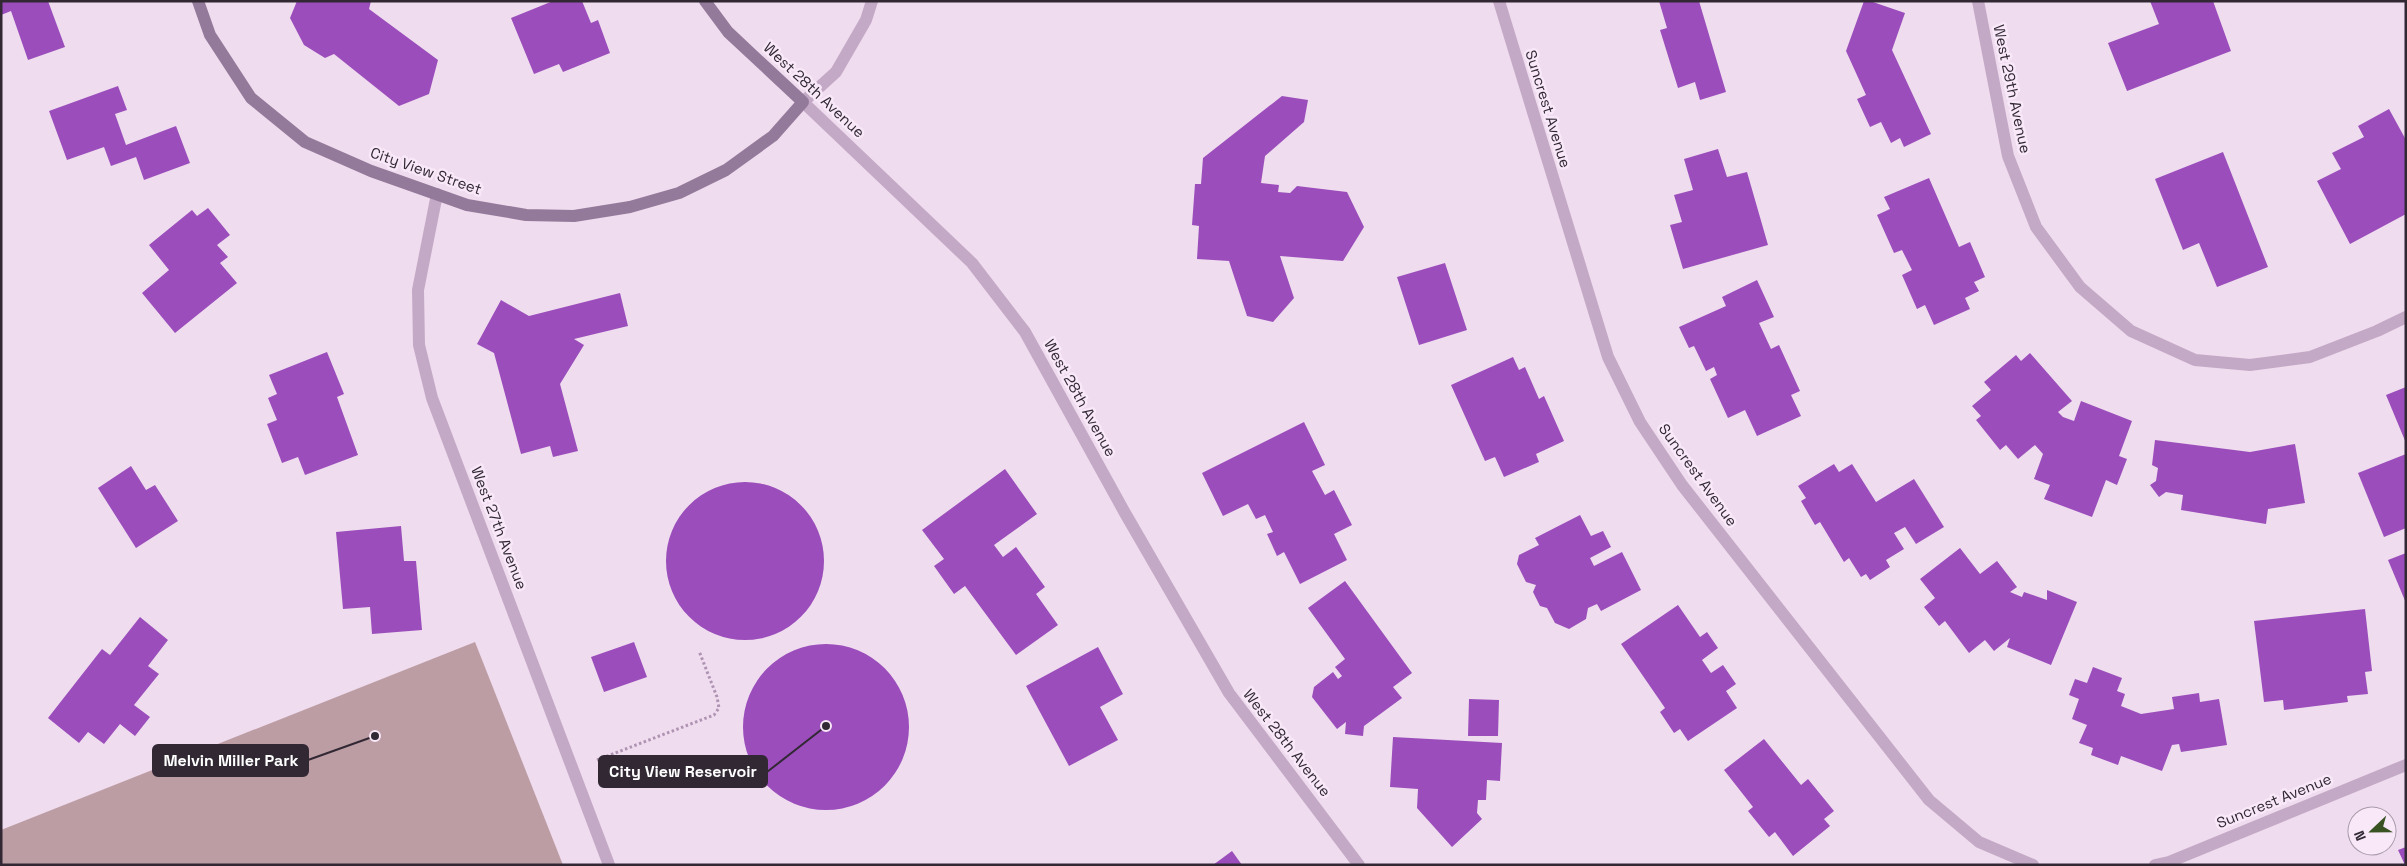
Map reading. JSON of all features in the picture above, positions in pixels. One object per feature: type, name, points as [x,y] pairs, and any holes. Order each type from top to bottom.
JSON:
[{"type":"street","name":"City View Street","points":[[198,1],[210,35],[251,98],[305,142],[371,171],[467,205],[526,215],[574,216],[630,207],[679,193],[726,170],[773,136],[803,102],[836,72],[866,20],[872,1]]},
{"type":"street","name":"West 28th Avenue","points":[[706,1],[728,32],[972,262],[1025,332],[1125,513],[1228,693],[1359,865]]},
{"type":"street","name":"Suncrest Avenue","points":[[1499,1],[1608,357],[1640,422],[1682,485],[1930,800],[1980,842],[2033,865]]},
{"type":"street","name":"West 29th Avenue","points":[[1978,1],[2008,156],[2036,227],[2080,287],[2130,330],[2195,360],[2250,365],[2310,357],[2377,331],[2406,317]]},
{"type":"street","name":"West 27th Avenue","points":[[437,194],[418,290],[419,345],[432,398],[609,865]]},
{"type":"street","name":"Suncrest Avenue","points":[[2154,865],[2169,862],[2406,765]]},
{"type":"path","points":[[573,769],[714,714],[719,708],[717,697],[699,651]]},
{"type":"shaded area","points":[[475,642],[563,865],[1,865],[1,830]]},
{"type":"building","points":[[1,1],[48,1],[65,47],[28,60],[11,11],[1,15]]},
{"type":"building","points":[[297,1],[371,1],[369,9],[438,60],[429,94],[399,106],[334,54],[325,58],[304,45],[290,18]]},
{"type":"building","points":[[553,1],[582,1],[591,23],[598,20],[610,53],[563,72],[559,64],[534,74],[511,18]]},
{"type":"building","points":[[1659,1],[1699,1],[1726,92],[1700,100],[1695,82],[1678,88],[1660,30],[1667,28]]},
{"type":"building","points":[[1864,1],[1870,1],[1905,13],[1892,50],[1931,134],[1904,147],[1900,138],[1891,143],[1881,122],[1870,127],[1857,99],[1866,95],[1846,51]]},
{"type":"building","points":[[2150,1],[2213,1],[2231,51],[2127,91],[2108,43],[2159,24]]},
{"type":"building","points":[[118,86],[127,110],[115,114],[126,145],[176,126],[190,163],[144,180],[136,157],[111,166],[104,147],[67,160],[49,111]]},
{"type":"building","points":[[1282,96],[1308,100],[1304,122],[1265,156],[1261,183],[1279,185],[1278,192],[1290,193],[1297,186],[1347,192],[1364,227],[1343,261],[1280,256],[1294,298],[1273,322],[1247,316],[1229,261],[1197,259],[1199,226],[1192,225],[1195,184],[1201,184],[1203,158]]},
{"type":"building","points":[[2389,109],[2406,140],[2406,214],[2350,244],[2317,181],[2341,169],[2332,153],[2364,137],[2358,126]]},
{"type":"building","points":[[1718,149],[1727,177],[1747,172],[1768,245],[1683,269],[1670,225],[1682,222],[1674,195],[1693,190],[1684,159]]},
{"type":"building","points":[[2223,152],[2268,267],[2217,287],[2199,243],[2183,250],[2155,179]]},
{"type":"building","points":[[1929,178],[1959,247],[1970,242],[1985,277],[1974,282],[1979,291],[1965,298],[1970,309],[1934,325],[1925,305],[1917,309],[1902,275],[1912,270],[1902,250],[1894,253],[1877,215],[1890,209],[1884,197]]},
{"type":"building","points":[[208,208],[230,235],[217,245],[228,257],[220,263],[237,283],[175,333],[142,293],[169,270],[149,245],[192,210],[197,216]]},
{"type":"building","points":[[1445,263],[1467,330],[1419,345],[1397,277]]},
{"type":"building","points":[[1757,280],[1774,317],[1759,323],[1771,349],[1779,345],[1800,391],[1791,395],[1801,416],[1757,436],[1745,410],[1728,418],[1710,379],[1717,375],[1714,367],[1706,371],[1694,346],[1689,348],[1679,327],[1726,306],[1722,297]]},
{"type":"building","points":[[620,293],[628,326],[574,339],[584,345],[560,384],[578,451],[553,457],[550,446],[521,454],[494,353],[477,344],[501,300],[529,316]]},
{"type":"building","points":[[327,352],[344,394],[337,397],[358,455],[305,475],[298,457],[282,463],[267,424],[277,420],[268,398],[277,394],[269,375]]},
{"type":"building","points":[[2030,353],[2072,401],[2058,412],[2063,417],[2074,421],[2081,401],[2132,421],[2119,456],[2127,459],[2117,485],[2106,480],[2092,517],[2044,499],[2050,485],[2034,479],[2043,454],[2035,445],[2018,459],[2006,445],[2000,450],[1976,420],[1981,416],[1972,406],[1991,390],[1984,382],[2016,355],[2021,361]]},
{"type":"building","points":[[1513,357],[1519,370],[1525,367],[1539,399],[1544,396],[1564,441],[1536,454],[1539,462],[1504,477],[1495,457],[1485,461],[1451,385]]},
{"type":"building","points":[[2406,387],[2406,443],[2386,395]]},
{"type":"building","points":[[1304,422],[1325,465],[1312,471],[1325,495],[1334,490],[1352,525],[1334,534],[1347,560],[1300,584],[1284,552],[1277,556],[1267,534],[1273,532],[1265,515],[1256,519],[1248,504],[1223,516],[1202,473]]},
{"type":"building","points":[[2155,440],[2250,452],[2295,444],[2305,503],[2268,509],[2266,524],[2181,510],[2183,495],[2166,492],[2159,497],[2150,485],[2156,481],[2158,468],[2152,465]]},
{"type":"building","points":[[2406,454],[2406,528],[2384,537],[2358,473]]},
{"type":"building","points":[[1834,464],[1839,472],[1852,464],[1876,502],[1914,479],[1944,527],[1916,544],[1905,527],[1894,533],[1904,549],[1886,560],[1890,567],[1870,580],[1866,574],[1861,577],[1849,558],[1844,562],[1820,522],[1815,525],[1801,501],[1806,498],[1798,486]]},
{"type":"building","points":[[131,466],[146,490],[155,485],[178,521],[136,548],[98,488]]},
{"type":"building","points":[[1005,469],[1037,514],[994,545],[1003,557],[1016,547],[1045,587],[1036,594],[1058,625],[1016,655],[965,586],[954,594],[934,566],[944,559],[922,530]]},
{"type":"building","points":[[753,482],[768,485],[782,491],[801,505],[811,517],[821,538],[824,561],[821,584],[811,605],[801,617],[789,627],[768,637],[753,640],[737,640],[722,637],[701,627],[679,605],[667,576],[666,553],[669,538],[679,517],[701,495],[730,483]]},
{"type":"building","points":[[1580,515],[1591,536],[1603,531],[1611,547],[1590,558],[1594,566],[1622,552],[1641,590],[1601,611],[1597,604],[1588,608],[1586,619],[1569,629],[1555,623],[1547,608],[1540,606],[1533,592],[1536,585],[1526,582],[1517,564],[1519,555],[1539,545],[1535,538]]},
{"type":"building","points":[[401,526],[404,561],[416,561],[422,630],[372,634],[370,607],[343,609],[336,532]]},
{"type":"building","points":[[1960,548],[1980,574],[1997,561],[2017,587],[2010,592],[2022,597],[2024,592],[2047,600],[2047,590],[2077,602],[2051,665],[2007,647],[2010,638],[1994,651],[1985,640],[1969,653],[1945,621],[1939,626],[1924,607],[1935,598],[1920,579]]},
{"type":"building","points":[[2406,553],[2406,603],[2388,560]]},
{"type":"building","points":[[1345,581],[1412,673],[1393,687],[1402,698],[1364,726],[1363,736],[1345,734],[1346,722],[1337,729],[1312,697],[1314,687],[1333,672],[1338,679],[1342,676],[1335,667],[1345,659],[1308,608]]},
{"type":"building","points":[[1678,605],[1700,637],[1707,632],[1718,648],[1702,660],[1711,673],[1723,665],[1736,684],[1726,691],[1737,708],[1688,741],[1680,729],[1674,733],[1660,712],[1665,708],[1621,644]]},
{"type":"building","points":[[2365,609],[2372,671],[2365,672],[2368,694],[2347,696],[2348,702],[2284,710],[2283,700],[2264,702],[2254,621]]},
{"type":"building","points":[[140,617],[168,640],[148,666],[159,674],[134,705],[150,717],[135,736],[120,724],[104,744],[88,732],[79,743],[48,718],[102,649],[110,655]]},
{"type":"building","points":[[634,642],[647,677],[604,692],[591,657]]},
{"type":"building","points":[[826,644],[850,648],[865,654],[890,675],[899,688],[905,703],[909,727],[905,751],[899,766],[878,791],[865,800],[850,806],[826,810],[802,806],[787,800],[762,779],[753,766],[747,751],[743,727],[747,703],[753,688],[774,663],[787,654],[802,648]]},
{"type":"building","points":[[1098,647],[1123,694],[1100,707],[1118,740],[1069,766],[1026,686]]},
{"type":"building","points":[[2093,667],[2122,678],[2117,691],[2125,694],[2121,706],[2141,714],[2174,709],[2172,697],[2199,693],[2200,702],[2219,699],[2227,745],[2181,752],[2179,744],[2172,745],[2162,771],[2121,756],[2118,765],[2091,755],[2093,748],[2079,743],[2087,725],[2072,719],[2079,699],[2069,695],[2075,679],[2087,683]]},
{"type":"building","points":[[1469,699],[1499,700],[1498,736],[1468,736]]},
{"type":"building","points":[[1393,737],[1502,743],[1500,781],[1487,780],[1486,800],[1478,800],[1477,813],[1482,819],[1452,847],[1417,808],[1418,789],[1390,787]]},
{"type":"building","points":[[1764,739],[1801,785],[1808,779],[1834,811],[1824,819],[1830,826],[1793,856],[1775,832],[1769,837],[1748,811],[1753,807],[1724,770]]},
{"type":"building","points":[[2406,847],[2406,865],[2405,865],[2398,850]]},
{"type":"building","points":[[1232,851],[1242,865],[1213,865]]},
{"type":"place","name":"City View Reservoir","points":[[826,726]]},
{"type":"place","name":"Melvin Miller Park","points":[[375,736]]}]
